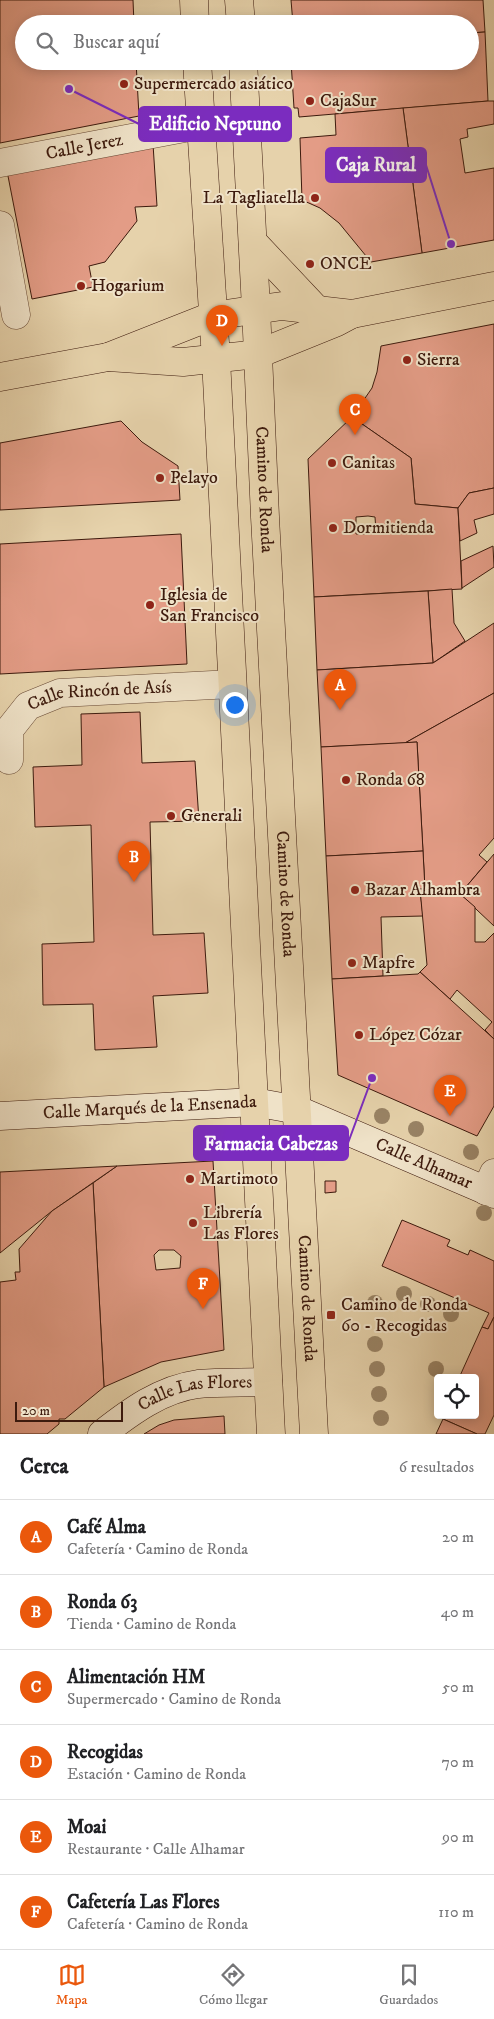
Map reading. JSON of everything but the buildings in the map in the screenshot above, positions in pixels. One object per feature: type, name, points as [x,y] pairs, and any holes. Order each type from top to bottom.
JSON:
[{"type":"main road","points":[[194,0],[195,15]]},
{"type":"main road","points":[[239,0],[240,15]]},
{"type":"main road","points":[[197,70],[216,359],[271,1434]]},
{"type":"main road","name":"Camino de Ronda","points":[[243,70],[265,517],[314,1434]]},
{"type":"main road","points":[[253,242],[317,310]]},
{"type":"main road","points":[[108,357],[183,362],[258,354],[352,314],[494,286]]},
{"type":"main road","points":[[0,377],[108,357],[212,316],[256,308],[282,306],[352,314]]},
{"type":"street","name":"Calle Jerez","points":[[0,163],[200,125]]},
{"type":"street","points":[[0,225],[16,315]]},
{"type":"street","name":"Calle Rincón de Asís","points":[[9,760],[9,730],[28,706],[60,693],[232,684]]},
{"type":"street","name":"Calle Marqués de la Ensenada","points":[[0,1116],[254,1102],[298,1110]]},
{"type":"street","name":"Calle Alhamar","points":[[298,1110],[491,1186]]},
{"type":"street","name":"Calle Las Flores","points":[[102,1434],[134,1409],[174,1391],[196,1384],[268,1382]]},
{"type":"place","name":"Supermercado asiático","points":[[124,84]]},
{"type":"place","name":"Edificio Neptuno","points":[[69,89]]},
{"type":"place","name":"CajaSur","points":[[310,101]]},
{"type":"place","name":"La Tagliatella","points":[[315,198]]},
{"type":"place","name":"Caja Rural","points":[[451,244]]},
{"type":"place","name":"ONCE","points":[[310,264]]},
{"type":"place","name":"Hogarium","points":[[81,286]]},
{"type":"place","name":"Recogidas","points":[[222,346]]},
{"type":"place","name":"Sierra","points":[[407,360]]},
{"type":"place","name":"Alimentación HM","points":[[355,435]]},
{"type":"place","name":"Canitas","points":[[332,463]]},
{"type":"place","name":"Pelayo","points":[[160,478]]},
{"type":"place","name":"Dormitienda","points":[[333,528]]},
{"type":"place","name":"Iglesia de San Francisco","points":[[150,605]]},
{"type":"place","name":"Café Alma","points":[[340,710]]},
{"type":"place","name":"Ronda 68","points":[[346,780]]},
{"type":"place","name":"Generali","points":[[171,816]]},
{"type":"place","name":"Ronda 63","points":[[134,882]]},
{"type":"place","name":"Bazar Alhambra","points":[[355,890]]},
{"type":"place","name":"Mapfre","points":[[352,963]]},
{"type":"place","name":"López Cózar","points":[[359,1035]]},
{"type":"place","name":"Farmacia Cabezas","points":[[372,1078]]},
{"type":"place","name":"Moai","points":[[450,1116]]},
{"type":"place","name":"Martimoto","points":[[190,1179]]},
{"type":"place","name":"Librería Las Flores","points":[[193,1223]]},
{"type":"place","name":"Cafetería Las Flores","points":[[203,1309]]},
{"type":"place","name":"Camino de Ronda 60 - Recogidas","points":[[331,1315]]}]
